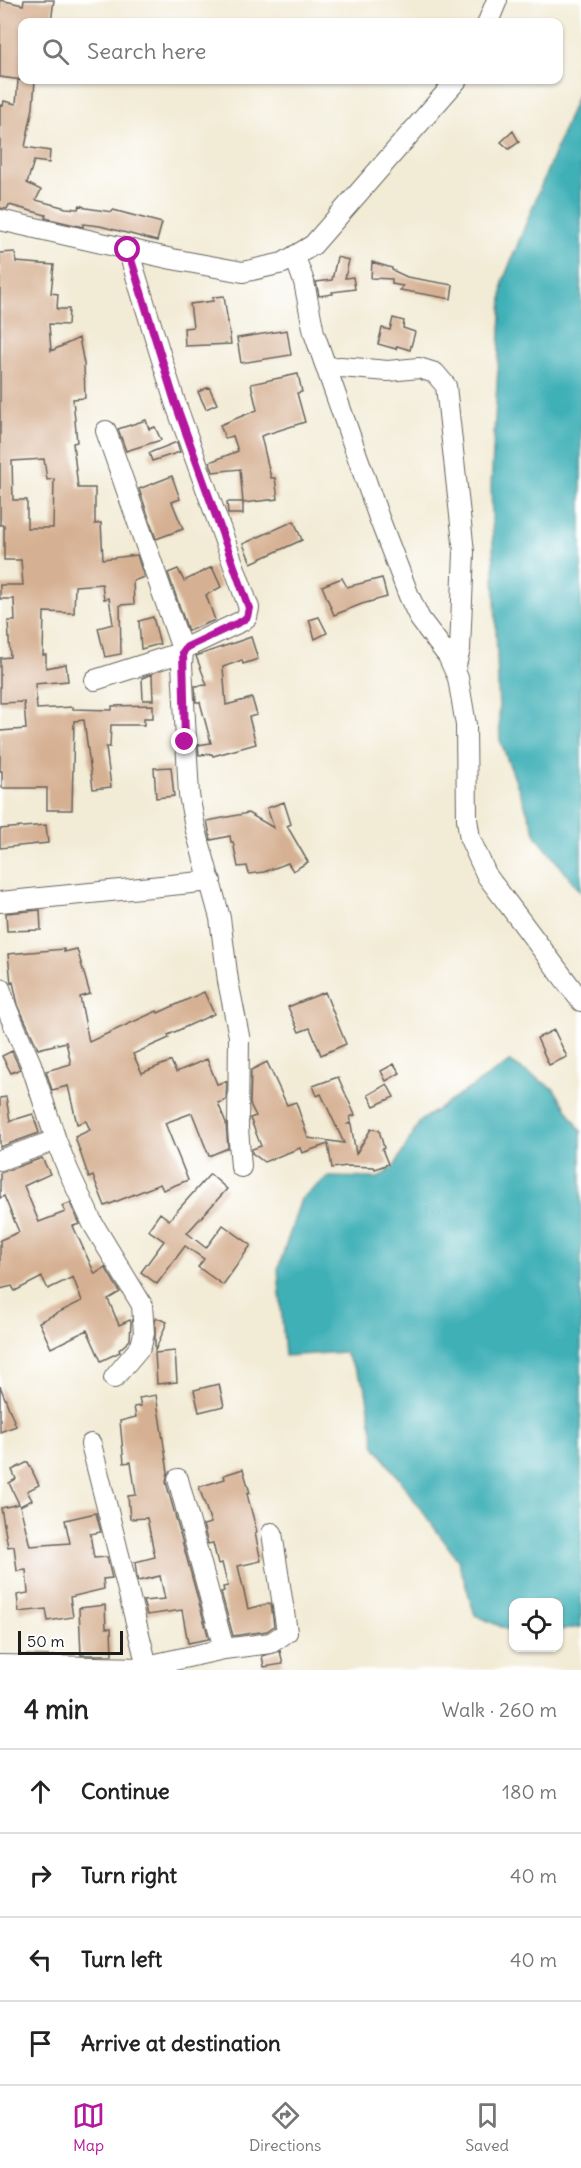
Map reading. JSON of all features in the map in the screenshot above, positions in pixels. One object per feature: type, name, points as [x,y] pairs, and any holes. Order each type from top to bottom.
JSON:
[{"type":"street","points":[[490,18],[497,0]]},
{"type":"street","points":[[0,220],[128,250],[243,272],[272,267],[295,257],[313,245],[453,84]]},
{"type":"street","points":[[95,680],[183,652],[187,647],[242,621],[247,617],[249,608],[175,402],[128,250]]},
{"type":"street","points":[[295,257],[304,282],[314,333],[413,608],[455,669],[462,691],[466,725],[467,819],[470,839],[487,876],[581,1001]]},
{"type":"street","points":[[326,368],[341,367],[376,371],[419,368],[435,373],[446,386],[464,552],[460,649],[455,669]]},
{"type":"street","points":[[106,431],[183,652],[189,795],[195,827],[220,918],[228,981],[239,1036],[238,1128],[241,1167]]},
{"type":"street","points":[[0,902],[211,881]]},
{"type":"street","points":[[0,988],[31,1064],[56,1140],[93,1224],[142,1305],[144,1333],[141,1346],[114,1378]]},
{"type":"street","points":[[0,1160],[56,1140]]},
{"type":"street","points":[[91,1444],[147,1666]]},
{"type":"street","points":[[178,1479],[224,1649]]},
{"type":"street","points":[[0,1665],[142,1668],[224,1649],[271,1643],[287,1632],[272,1533]]},
{"type":"water","points":[[581,86],[581,892],[537,837],[500,740],[491,487],[503,281]]},
{"type":"water","points":[[510,1062],[554,1089],[581,1131],[581,1627],[563,1629],[563,1598],[509,1598],[509,1630],[475,1615],[458,1560],[375,1446],[365,1385],[344,1352],[285,1356],[278,1269],[301,1199],[328,1177],[378,1178],[394,1167],[420,1121]]},
{"type":"building","points":[[0,0],[23,5],[24,0],[54,0],[52,18],[18,18],[18,79],[0,77]]},
{"type":"building","points":[[18,80],[18,84],[35,84],[33,108],[25,147],[50,151],[49,163],[34,161],[27,183],[41,190],[36,200],[66,208],[78,209],[80,205],[112,212],[113,210],[162,223],[157,241],[100,226],[83,224],[83,227],[45,218],[46,215],[9,205],[7,209],[0,208],[0,105],[3,106],[4,101],[16,104]]},
{"type":"building","points":[[513,131],[519,142],[509,149],[501,142]]},
{"type":"building","points":[[15,252],[16,262],[54,265],[51,293],[58,294],[57,309],[69,309],[68,325],[49,324],[51,351],[79,338],[84,364],[85,398],[73,399],[77,442],[73,443],[78,488],[95,488],[95,524],[101,523],[103,559],[137,555],[144,577],[133,581],[134,604],[120,605],[121,654],[105,657],[98,628],[113,624],[109,598],[104,599],[102,584],[75,586],[74,613],[44,612],[43,655],[46,655],[46,668],[66,664],[68,681],[35,684],[37,709],[73,707],[73,709],[112,710],[112,706],[153,705],[153,718],[144,718],[144,725],[111,725],[110,747],[106,747],[111,787],[93,789],[84,720],[74,721],[72,810],[47,810],[47,788],[2,788],[0,731],[26,729],[24,702],[0,703],[0,658],[10,657],[8,621],[15,621],[14,599],[0,599],[0,585],[23,585],[21,560],[4,560],[4,525],[0,525],[0,253]],"holes":[[[44,459],[47,480],[54,479],[53,528],[27,528],[27,500],[13,500],[12,461]]]},
{"type":"building","points":[[337,257],[349,260],[345,278],[353,277],[355,289],[319,296],[316,282],[332,280]]},
{"type":"building","points":[[372,262],[392,268],[407,277],[453,285],[451,299],[400,290],[403,286],[392,284],[392,279],[371,278]]},
{"type":"building","points":[[224,296],[231,344],[185,346],[184,328],[193,327],[190,304],[213,301],[213,297]]},
{"type":"building","points":[[393,318],[404,321],[403,328],[415,332],[410,350],[378,344],[382,328],[390,330]]},
{"type":"building","points":[[287,330],[291,355],[241,363],[237,338]]},
{"type":"building","points":[[298,374],[302,392],[297,393],[305,422],[261,436],[271,478],[275,478],[278,499],[243,503],[240,469],[213,472],[211,466],[210,462],[238,451],[233,436],[225,438],[220,425],[257,410],[251,384]]},
{"type":"building","points":[[209,387],[217,404],[206,409],[198,392]]},
{"type":"building","points":[[146,420],[149,429],[155,427],[161,440],[126,451],[118,429]]},
{"type":"building","points":[[177,442],[180,452],[152,461],[149,453]]},
{"type":"building","points":[[172,476],[180,499],[172,502],[183,529],[156,539],[139,489]]},
{"type":"building","points":[[227,502],[243,502],[243,514],[228,514]]},
{"type":"building","points":[[294,521],[302,540],[251,563],[243,544]]},
{"type":"building","points":[[212,567],[221,587],[206,595],[215,620],[188,631],[168,573],[178,569],[184,581]]},
{"type":"building","points":[[342,578],[347,587],[382,578],[387,597],[334,615],[322,586]]},
{"type":"building","points":[[153,617],[160,644],[141,649],[139,621]]},
{"type":"building","points":[[319,617],[327,633],[315,639],[309,620]]},
{"type":"building","points":[[251,637],[258,659],[243,664],[242,660],[223,667],[226,705],[252,698],[257,715],[249,717],[256,744],[213,756],[212,754],[199,755],[198,745],[211,743],[200,702],[196,702],[195,686],[207,685],[196,656]]},
{"type":"building","points":[[152,674],[153,700],[143,700],[142,678]]},
{"type":"building","points":[[171,767],[174,796],[156,798],[154,768]]},
{"type":"building","points":[[284,802],[291,824],[287,826],[308,862],[293,871],[288,863],[264,872],[249,874],[247,866],[238,867],[230,836],[211,840],[207,821],[248,813],[274,828],[267,808]]},
{"type":"building","points":[[46,825],[48,843],[0,848],[0,829]]},
{"type":"building","points":[[40,910],[41,930],[7,931],[6,913]]},
{"type":"building","points":[[64,949],[64,952],[77,949],[90,994],[80,997],[89,1042],[204,992],[214,1014],[133,1054],[142,1073],[171,1061],[176,1072],[207,1059],[217,1084],[227,1081],[226,1100],[218,1103],[226,1123],[228,1148],[209,1156],[192,1113],[165,1123],[188,1180],[163,1190],[160,1184],[105,1206],[93,1176],[89,1178],[75,1137],[90,1130],[86,1121],[77,1124],[68,1086],[52,1090],[46,1071],[71,1064],[66,1042],[38,1049],[18,1005],[13,982],[11,983],[8,954]]},
{"type":"building","points":[[325,992],[346,1044],[321,1055],[310,1028],[299,1032],[288,1007]]},
{"type":"building","points":[[554,1030],[567,1057],[549,1065],[537,1038]]},
{"type":"building","points":[[12,1051],[20,1069],[11,1073],[2,1056]]},
{"type":"building","points":[[267,1062],[287,1105],[296,1102],[308,1138],[344,1143],[321,1094],[317,1096],[313,1086],[338,1077],[355,1115],[350,1117],[351,1122],[348,1124],[351,1124],[356,1154],[371,1129],[379,1130],[384,1148],[382,1149],[388,1164],[375,1169],[374,1167],[347,1166],[332,1168],[328,1144],[302,1153],[300,1148],[264,1162],[252,1153],[252,1149],[261,1146],[250,1118],[256,1116],[250,1104],[251,1070]]},
{"type":"building","points":[[394,1064],[400,1073],[386,1081],[381,1071]]},
{"type":"building","points":[[387,1084],[394,1097],[374,1106],[368,1095]]},
{"type":"building","points":[[6,1097],[10,1121],[33,1114],[39,1133],[0,1147],[0,1098]]},
{"type":"building","points":[[42,1158],[50,1174],[24,1186],[39,1222],[65,1212],[62,1206],[70,1203],[80,1224],[73,1226],[95,1274],[105,1267],[120,1292],[108,1299],[119,1325],[130,1320],[131,1322],[130,1340],[119,1350],[120,1352],[101,1361],[87,1330],[51,1348],[39,1322],[82,1301],[73,1277],[48,1289],[42,1277],[15,1291],[12,1286],[0,1289],[0,1240],[19,1232],[4,1196],[0,1198],[0,1173]]},
{"type":"building","points":[[210,1174],[227,1189],[187,1233],[206,1248],[223,1225],[251,1245],[223,1285],[198,1267],[204,1259],[185,1246],[157,1284],[141,1272],[164,1241],[148,1230],[160,1213],[169,1220]]},
{"type":"building","points":[[157,1318],[167,1322],[155,1351],[155,1321]]},
{"type":"building","points":[[175,1351],[177,1382],[157,1384],[155,1353]]},
{"type":"building","points":[[219,1384],[224,1406],[199,1412],[194,1390]]},
{"type":"building","points":[[0,1386],[16,1426],[0,1432]]},
{"type":"building","points":[[156,1395],[168,1472],[166,1482],[209,1639],[188,1643],[182,1610],[147,1615],[143,1601],[165,1599],[160,1576],[138,1581],[137,1578],[135,1562],[155,1557],[147,1518],[130,1519],[128,1496],[136,1495],[131,1462],[124,1463],[120,1421],[136,1417],[134,1407],[141,1406],[139,1398]]},
{"type":"building","points":[[28,1462],[39,1485],[27,1491],[32,1500],[20,1506],[30,1546],[70,1543],[65,1520],[96,1513],[101,1532],[90,1534],[94,1558],[107,1557],[112,1578],[103,1579],[104,1589],[70,1597],[73,1617],[48,1621],[46,1609],[19,1612],[17,1595],[28,1593],[26,1570],[17,1571],[14,1546],[8,1547],[1,1508],[19,1504],[9,1483],[16,1479],[12,1470]]},
{"type":"building","points":[[243,1469],[250,1493],[247,1494],[257,1532],[255,1533],[261,1561],[238,1566],[248,1609],[271,1603],[274,1626],[267,1631],[233,1636],[221,1592],[224,1591],[223,1587],[228,1586],[222,1563],[218,1564],[213,1543],[208,1544],[203,1525],[211,1523],[199,1487],[225,1479],[224,1475]]},
{"type":"building","points":[[105,1605],[106,1628],[111,1628],[112,1655],[81,1655],[79,1608]]},
{"type":"building","points":[[280,1651],[283,1664],[264,1667],[262,1656]]},
{"type":"route","points":[[128,250],[175,402],[249,608],[247,617],[242,621],[187,647],[183,652],[185,742]]}]
